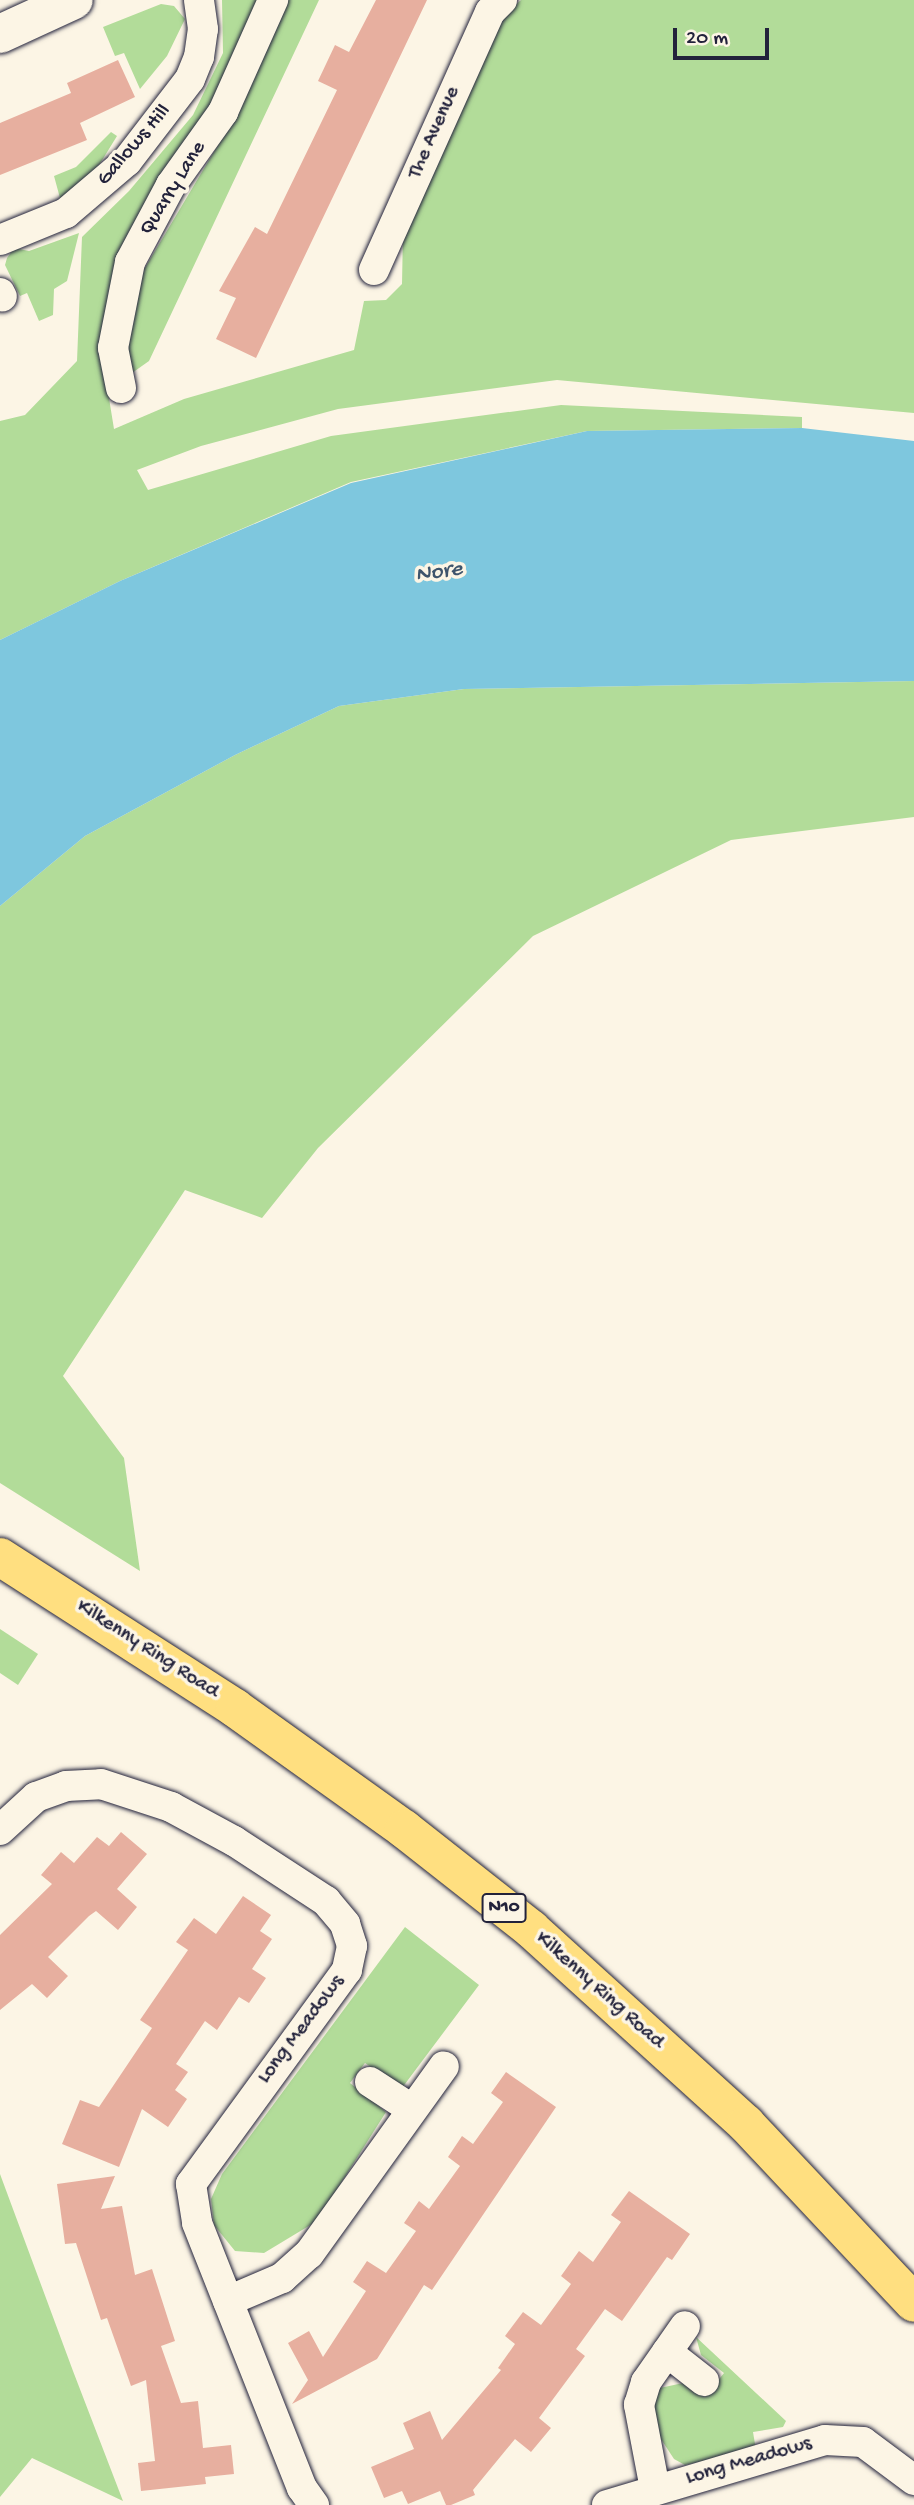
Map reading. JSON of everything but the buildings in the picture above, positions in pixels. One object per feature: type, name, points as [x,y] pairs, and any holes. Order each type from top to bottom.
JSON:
[{"type":"highway","name":"Kilkenny Ring Road","points":[[0,1546],[39,1578]]},
{"type":"highway","name":"Kilkenny Ring Road","points":[[0,1557],[39,1578],[246,1716],[404,1829],[531,1929],[746,2124],[914,2303]]},
{"type":"main road","points":[[0,34],[74,0]]},
{"type":"street","name":"Gallows Hill","points":[[0,240],[66,213],[127,162],[190,79],[199,57],[203,29],[199,0]]},
{"type":"street","name":"Quarry Lane","points":[[121,388],[113,348],[130,262],[171,185],[223,112],[273,0]]},
{"type":"street","name":"The Avenue","points":[[374,270],[490,12],[502,0]]},
{"type":"street","name":"Long Meadows","points":[[0,1830],[36,1797],[66,1786],[101,1784],[171,1807],[234,1841],[326,1901],[345,1924],[352,1947],[347,1970],[191,2184],[197,2223],[302,2488],[314,2505]]},
{"type":"street","points":[[228,2301],[282,2278],[309,2254],[410,2108],[444,2066]]},
{"type":"street","points":[[370,2082],[410,2108]]},
{"type":"street","points":[[655,2489],[639,2405],[646,2382],[685,2326]]},
{"type":"street","points":[[667,2352],[704,2381]]},
{"type":"street","name":"Long Meadows","points":[[607,2505],[825,2440],[863,2442],[914,2480]]},
{"type":"green space","points":[[222,0],[267,0],[102,355],[114,429],[184,399],[354,350],[364,301],[386,300],[402,284],[403,232],[506,13],[521,0],[914,0],[914,413],[557,380],[338,409],[201,446],[137,470],[148,490],[331,436],[561,405],[802,417],[802,428],[587,431],[351,482],[120,581],[0,640],[0,421],[25,415],[77,361],[82,237],[129,191],[193,115],[223,53]]},
{"type":"green space","points":[[284,0],[319,0],[149,361],[132,373],[120,348],[130,293],[234,118]]},
{"type":"green space","points":[[161,4],[174,6],[185,19],[167,56],[140,89],[124,53],[115,56],[103,27]]},
{"type":"green space","points":[[111,132],[117,136],[88,183],[60,198],[54,176],[76,167]]},
{"type":"green space","points":[[79,233],[67,281],[54,289],[53,315],[39,321],[27,293],[20,296],[5,265],[7,258],[14,248],[29,251]]},
{"type":"green space","points":[[914,681],[914,817],[731,840],[533,936],[318,1148],[262,1218],[185,1190],[63,1376],[124,1458],[140,1571],[0,1483],[0,906],[85,836],[235,755],[339,706],[464,689]]},
{"type":"green space","points":[[0,1629],[38,1654],[18,1685],[0,1673]]},
{"type":"green space","points":[[405,1927],[479,1985],[402,2088],[365,2063],[350,2083],[386,2112],[317,2221],[264,2253],[235,2251],[214,2225],[211,2199],[222,2174]]},
{"type":"green space","points":[[0,2174],[123,2501],[32,2458],[0,2497]]},
{"type":"green space","points":[[696,2337],[786,2421],[783,2427],[753,2432],[756,2450],[685,2465],[674,2459],[659,2436],[652,2403],[660,2388],[683,2383],[705,2397],[724,2373],[701,2355]]},
{"type":"water","name":"Nore","points":[[802,428],[914,441],[914,681],[464,689],[339,706],[235,755],[85,836],[0,906],[0,640],[120,581],[351,483],[587,431]]}]
